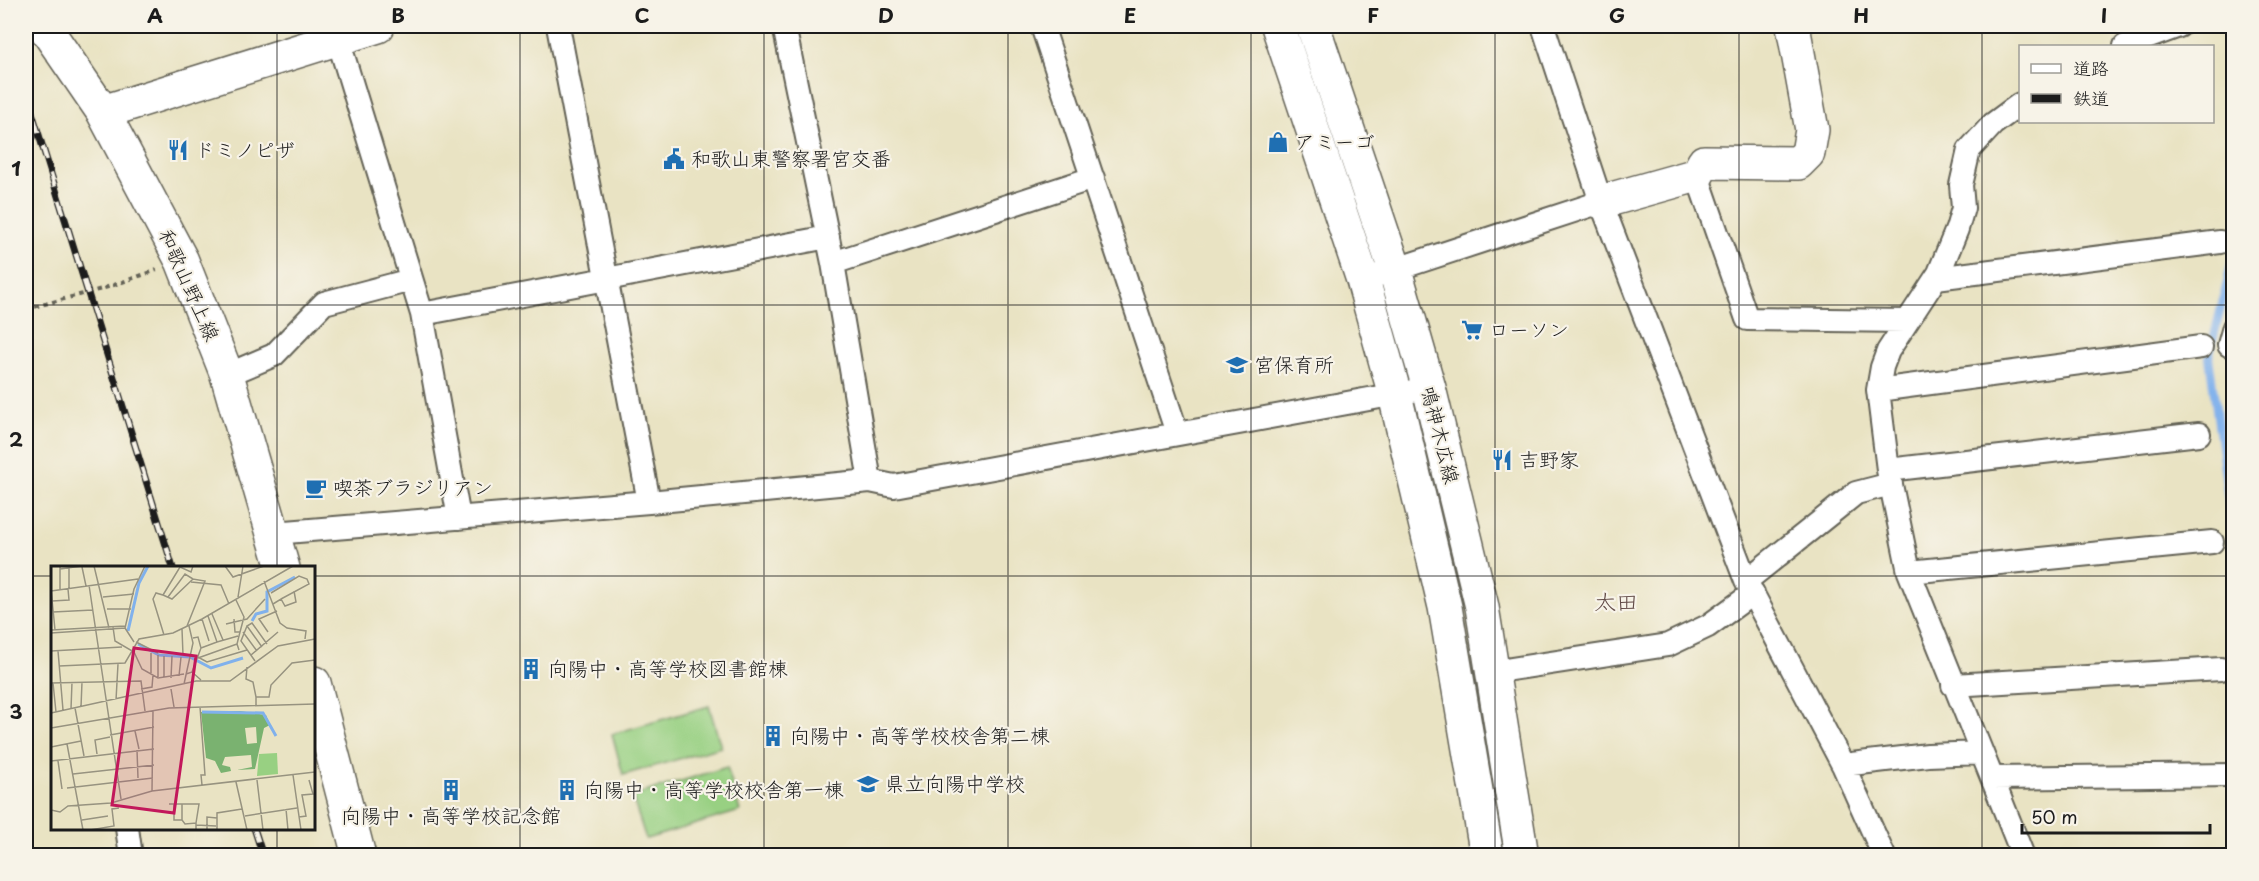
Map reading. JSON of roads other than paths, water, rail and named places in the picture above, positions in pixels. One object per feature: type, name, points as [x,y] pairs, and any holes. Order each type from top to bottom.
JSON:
[{"type":"main road","name":"和歌山野上線","points":[[44,26],[103,112],[182,261],[226,375],[283,566]]},
{"type":"main road","points":[[103,112],[336,32],[378,26]]},
{"type":"main road","name":"鳴神木広線","points":[[1278,26],[1363,280],[1395,395],[1445,607],[1487,855]]},
{"type":"main road","name":"鳴神木広線","points":[[1313,26],[1395,270],[1429,388],[1482,607],[1522,855]]},
{"type":"main road","points":[[1601,202],[1697,175],[1704,162],[1798,163],[1808,153],[1812,130],[1793,26]]},
{"type":"main road","points":[[315,686],[359,855]]},
{"type":"street","points":[[558,26],[649,502]]},
{"type":"street","points":[[784,26],[833,263],[870,481]]},
{"type":"street","points":[[1042,26],[1177,433]]},
{"type":"street","points":[[1543,26],[1601,202],[1750,587],[1843,765],[1884,855]]},
{"type":"street","points":[[2129,45],[2179,26]]},
{"type":"street","points":[[336,32],[422,314],[459,518]]},
{"type":"street","points":[[2019,105],[1993,124],[1969,150],[1961,185],[1963,208],[1957,229],[1936,278],[1888,351],[1882,367],[1878,390],[1889,477],[1909,572],[2023,855]]},
{"type":"street","points":[[1697,175],[1747,319],[1906,321]]},
{"type":"street","points":[[833,263],[1093,178]]},
{"type":"street","points":[[1363,280],[1601,202]]},
{"type":"street","points":[[422,314],[828,237]]},
{"type":"street","points":[[1936,278],[2220,242]]},
{"type":"street","points":[[226,375],[274,355],[324,303],[411,280]]},
{"type":"street","points":[[1878,390],[2201,347]]},
{"type":"street","points":[[274,533],[870,481],[894,486],[1429,388]]},
{"type":"street","points":[[1492,672],[1668,645],[1708,626],[1856,493],[1889,477],[2199,434]]},
{"type":"street","points":[[1909,572],[2212,542]]},
{"type":"street","points":[[1953,686],[2222,669]]},
{"type":"street","points":[[1843,765],[1928,755],[1982,753]]},
{"type":"street","points":[[1992,778],[2234,775]]},
{"type":"street","points":[[127,830],[131,855]]},
{"type":"waterway","points":[[2234,253],[2209,357],[2234,541]]},
{"type":"waterway","points":[[2231,856],[2234,846]]},
{"type":"railway","points":[[26,93],[172,566]]},
{"type":"railway","points":[[255,830],[263,856]]},
{"type":"place","name":"アミーゴ","points":[[1278,142]]},
{"type":"place","name":"ドミノピザ","points":[[178,150]]},
{"type":"place","name":"和歌山東警察署宮交番","points":[[674,159]]},
{"type":"place","name":"ローソン","points":[[1472,330]]},
{"type":"place","name":"宮保育所","points":[[1237,365]]},
{"type":"place","name":"吉野家","points":[[1502,460]]},
{"type":"place","name":"喫茶ブラジリアン","points":[[316,488]]},
{"type":"place","name":"向陽中・高等学校図書館棟","points":[[531,669]]},
{"type":"place","name":"向陽中・高等学校校舎第二棟","points":[[773,736]]},
{"type":"place","name":"県立向陽中学校","points":[[868,784]]},
{"type":"place","name":"向陽中・高等学校記念館","points":[[451,790]]},
{"type":"place","name":"向陽中・高等学校校舎第一棟","points":[[567,790]]},
{"type":"district","name":"太田","points":[[1616,602]]}]
